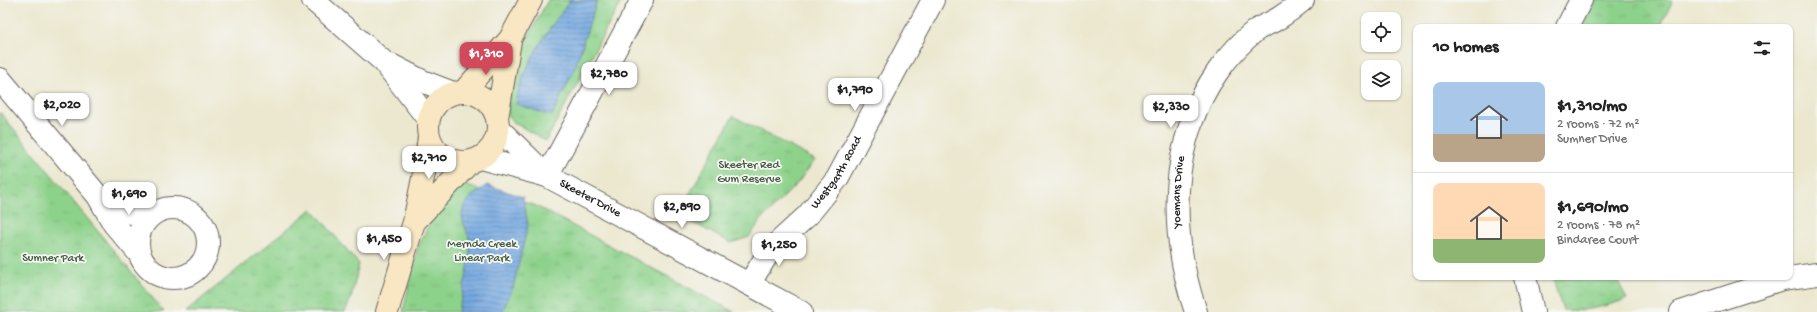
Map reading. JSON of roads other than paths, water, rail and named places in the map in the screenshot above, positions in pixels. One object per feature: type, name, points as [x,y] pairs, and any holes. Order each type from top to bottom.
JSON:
[{"type":"street","points":[[313,0],[384,62],[422,81],[458,92],[475,94],[485,100],[493,108],[498,123]]},
{"type":"street","points":[[387,312],[414,222],[424,173],[428,128],[437,102],[458,92],[510,39],[531,0]]},
{"type":"street","points":[[547,176],[642,0]]},
{"type":"street","name":"Westgarth Road","points":[[756,287],[778,262],[787,233],[808,215],[837,179],[933,0]]},
{"type":"street","name":"Yoemans Drive","points":[[1196,312],[1181,255],[1177,219],[1178,181],[1185,144],[1197,108],[1210,83],[1228,58],[1255,31],[1278,18],[1303,0]]},
{"type":"street","points":[[1569,24],[1581,0]]},
{"type":"street","points":[[414,222],[475,160],[490,150],[496,140],[510,39]]},
{"type":"street","points":[[384,62],[428,128],[433,147],[440,155],[449,160],[460,163],[475,160]]},
{"type":"street","points":[[0,79],[98,196],[114,224],[138,252],[150,271],[160,276],[172,278],[183,277],[193,272],[202,264],[207,254],[207,232],[202,222],[194,214],[184,209],[162,209],[145,221],[140,230],[138,252]]},
{"type":"street","name":"Skeeter Drive","points":[[498,123],[547,176]]},
{"type":"street","name":"Skeeter Drive","points":[[475,160],[547,176],[756,287],[795,310]]},
{"type":"street","points":[[98,196],[118,211],[134,214],[153,214]]},
{"type":"street","points":[[1793,273],[1817,261]]},
{"type":"street","points":[[1793,276],[1817,274]]},
{"type":"street","points":[[1682,312],[1777,280]]},
{"type":"water","points":[[570,0],[597,0],[575,68],[552,116],[516,104],[519,89],[530,62],[545,36]]},
{"type":"water","points":[[487,185],[523,197],[528,225],[513,288],[502,312],[458,312],[470,253],[470,240],[462,218],[463,209],[470,198]]},
{"type":"park label","name":"Skeeter Red Gum Reserve","points":[[749,173]]},
{"type":"park label","name":"Mernda Creek Linear Park","points":[[482,252]]},
{"type":"park label","name":"Sumner Park","points":[[53,259]]}]
